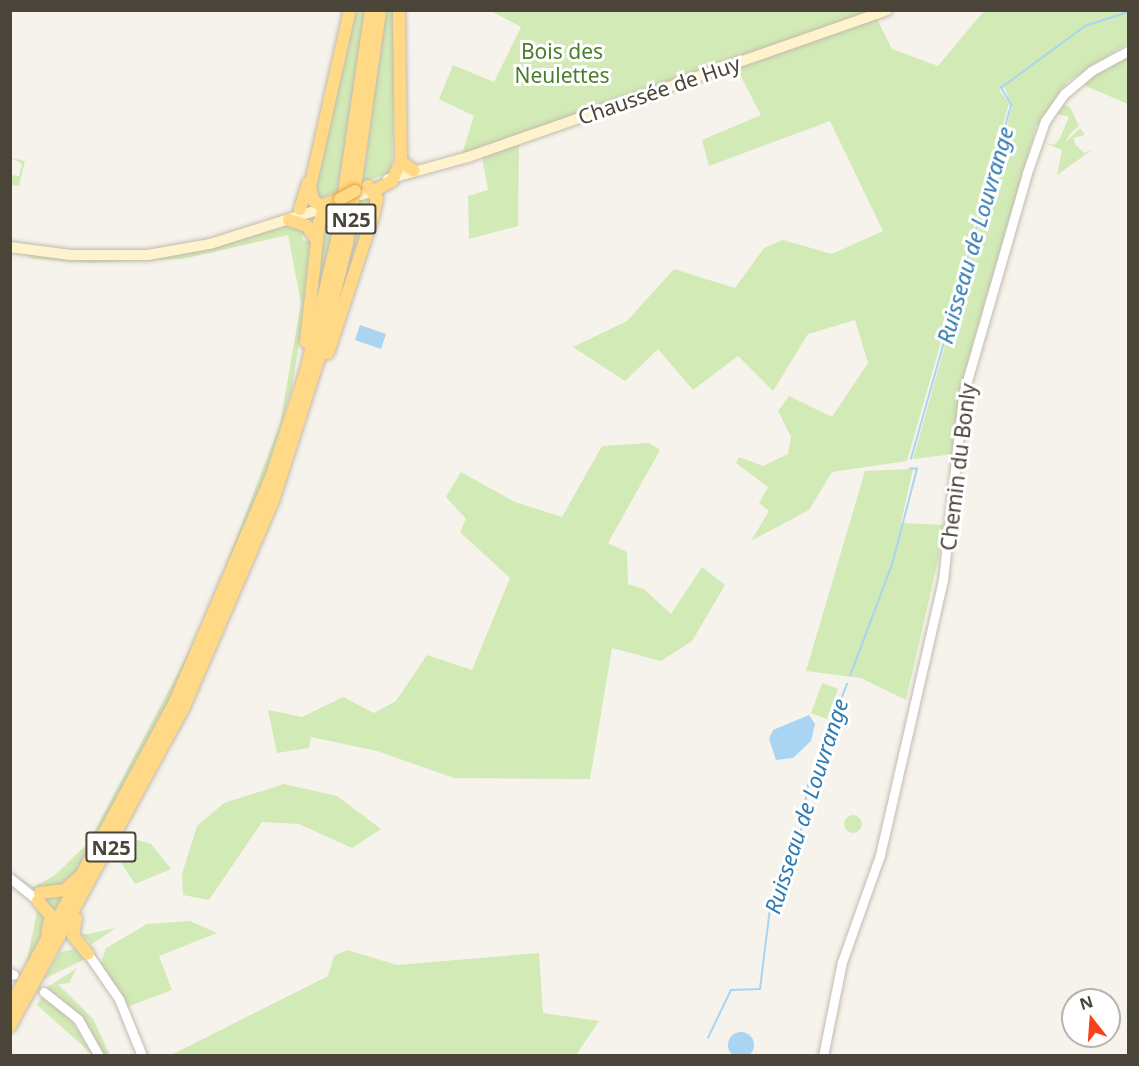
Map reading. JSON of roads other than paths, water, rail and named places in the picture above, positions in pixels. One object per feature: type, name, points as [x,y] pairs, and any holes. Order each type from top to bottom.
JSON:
[{"type":"highway","points":[[306,371],[321,206],[310,193],[350,10]]},
{"type":"highway","name":"N25","points":[[10,1006],[93,860],[229,586],[306,371],[348,186],[371,10]]},
{"type":"highway","name":"N25","points":[[10,1026],[45,966],[206,662],[256,546],[300,423],[358,189],[380,10]]},
{"type":"highway","points":[[321,206],[395,177],[401,162],[399,10]]},
{"type":"highway","points":[[401,162],[414,171]]},
{"type":"highway","points":[[300,209],[314,168]]},
{"type":"highway","points":[[300,423],[307,417],[373,216],[369,189]]},
{"type":"highway","points":[[289,220],[307,226],[317,241]]},
{"type":"highway","points":[[45,945],[51,916],[35,895],[65,890],[93,860]]},
{"type":"highway","points":[[81,899],[72,932],[88,954]]},
{"type":"highway","points":[[45,966],[67,946],[88,954]]},
{"type":"main road","name":"Chaussée de Huy","points":[[369,189],[887,10]]},
{"type":"main road","name":"Chaussée de Huy","points":[[395,177],[429,169]]},
{"type":"main road","points":[[248,233],[300,209],[321,206]]},
{"type":"main road","points":[[10,247],[70,255],[139,255],[248,233],[289,220],[321,206]]},
{"type":"street","name":"Chemin du Bonly","points":[[823,1056],[842,962],[880,855],[951,536],[963,395],[1027,173],[1045,121],[1065,94],[1091,71],[1128,51]]},
{"type":"street","points":[[10,878],[35,895]]},
{"type":"street","points":[[88,954],[119,999],[142,1056]]},
{"type":"street","points":[[44,992],[78,1019],[99,1056]]},
{"type":"water","points":[[360,325],[386,334],[381,349],[355,340]]},
{"type":"water","points":[[809,715],[815,724],[811,741],[793,758],[776,760],[769,739],[773,730]]},
{"type":"water","points":[[741,1032],[750,1036],[754,1045],[750,1054],[741,1058],[732,1054],[728,1045],[732,1036]]},
{"type":"waterway","name":"Ruisseau de Louvrange","points":[[911,459],[1011,105],[1001,88],[1085,26],[1128,12]]},
{"type":"waterway","name":"Ruisseau de Louvrange","points":[[850,676],[892,565],[917,469],[910,469]]},
{"type":"waterway","name":"Ruisseau de Louvrange","points":[[708,1038],[731,990],[760,989],[771,901],[779,893],[800,837],[808,786],[847,684]]},
{"type":"park label","name":"Bois des Neulettes","points":[[562,63]]}]
